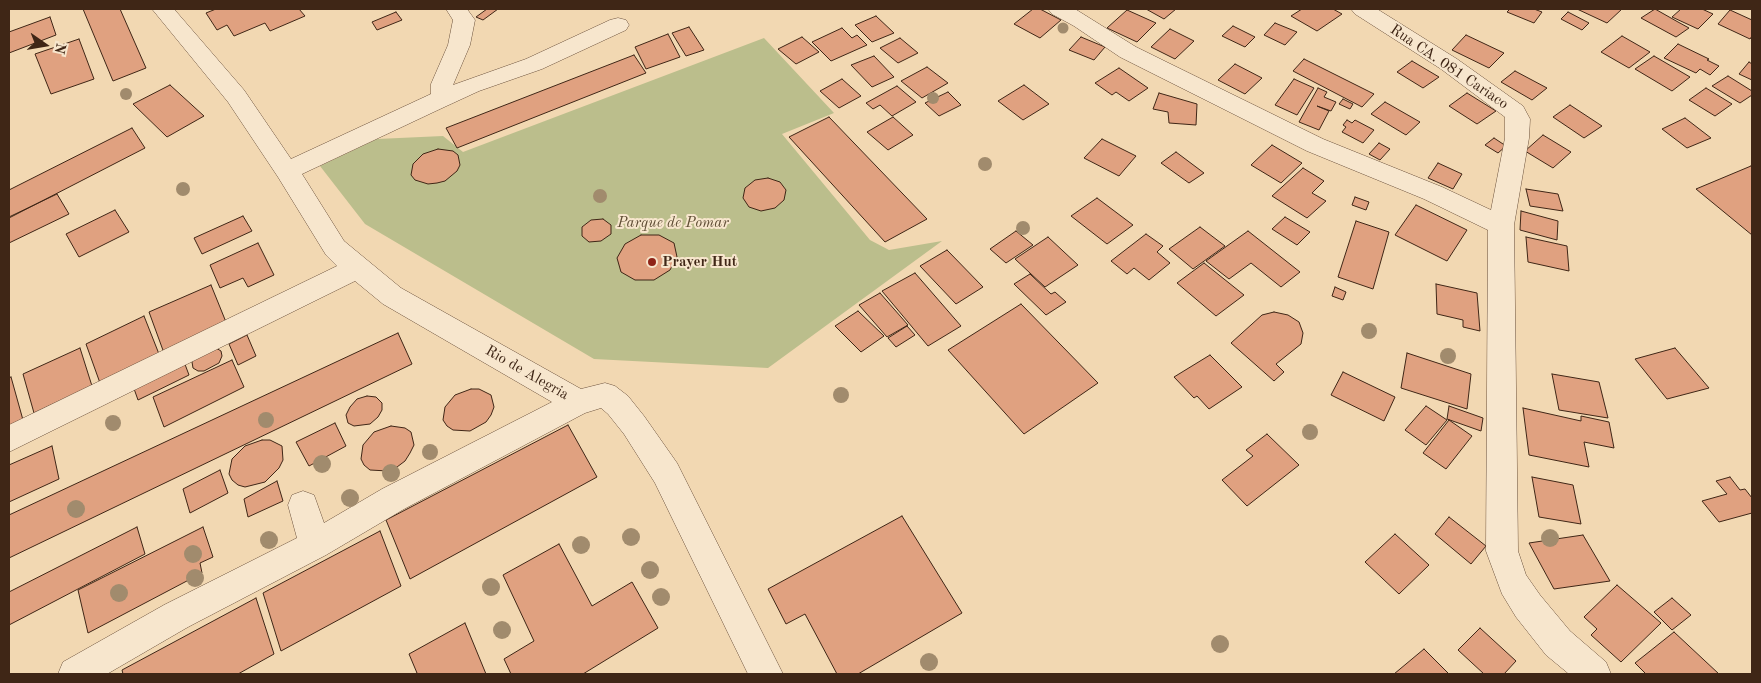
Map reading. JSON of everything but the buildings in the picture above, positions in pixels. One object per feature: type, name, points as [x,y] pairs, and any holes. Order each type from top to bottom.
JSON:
[{"type":"street","name":"Rio de Alegria","points":[[163,9],[236,96],[287,170],[335,248],[357,268],[392,296],[578,402],[605,395],[618,405],[634,424],[666,473],[730,606],[766,674]]},
{"type":"street","points":[[443,99],[442,84],[459,45],[464,20],[456,9]]},
{"type":"street","points":[[1060,9],[1082,21],[1128,52],[1315,146],[1433,193],[1501,225],[1502,551],[1513,583],[1528,606],[1558,642],[1594,674]]},
{"type":"street","name":"Rua CA. 081 Cariaco","points":[[1362,9],[1449,64],[1515,112],[1518,119],[1517,138],[1501,225]]},
{"type":"street","points":[[287,170],[471,86],[534,64],[618,25]]},
{"type":"street","points":[[9,439],[357,268]]},
{"type":"street","points":[[75,674],[176,616],[316,545],[393,499],[578,402]]},
{"type":"street","points":[[303,505],[316,545]]},
{"type":"green space","name":"Parque de Pomar","points":[[764,38],[834,113],[782,134],[870,240],[889,250],[942,241],[768,368],[594,359],[365,224],[320,166],[377,139],[443,136],[463,152]]},
{"type":"place","name":"Prayer Hut","points":[[652,262]]}]
